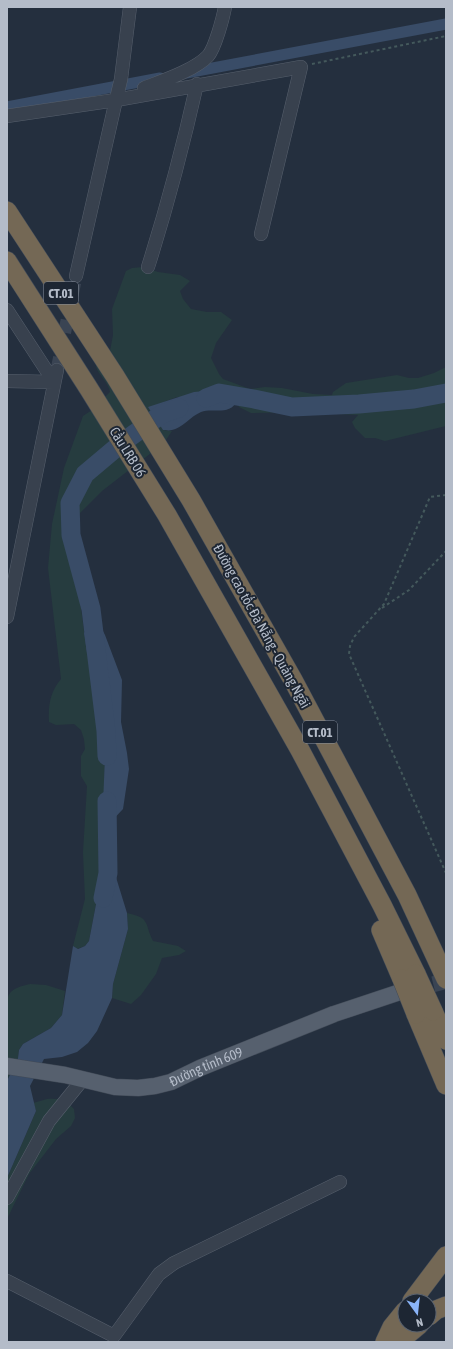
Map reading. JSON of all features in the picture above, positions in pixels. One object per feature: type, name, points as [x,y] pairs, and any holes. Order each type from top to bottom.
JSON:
[{"type":"highway","name":"Cầu LRB 06","points":[[7,211],[114,376],[191,500]]},
{"type":"highway","name":"Cầu LRB 06","points":[[7,261],[90,389],[167,515]]},
{"type":"highway","name":"Đường cao tốc Đà Nẵng - Quảng Ngãi","points":[[191,500],[293,680],[406,895],[443,973]]},
{"type":"highway","name":"Đường cao tốc Đà Nẵng - Quảng Ngãi","points":[[167,515],[300,750],[405,982],[424,1013]]},
{"type":"highway","points":[[322,737],[446,949]]},
{"type":"highway","points":[[424,1013],[446,1040]]},
{"type":"highway","points":[[424,1013],[446,1086]]},
{"type":"highway","points":[[418,1293],[446,1256]]},
{"type":"highway","points":[[385,1342],[397,1321]]},
{"type":"highway","points":[[404,1342],[409,1333]]},
{"type":"main road","name":"Đường tỉnh 609","points":[[7,1066],[65,1075],[115,1087],[138,1088],[163,1085],[200,1068],[334,1014],[405,982]]},
{"type":"street","points":[[76,276],[121,79],[130,7]]},
{"type":"street","points":[[117,97],[162,82],[198,64],[209,55],[223,18],[225,7]]},
{"type":"street","points":[[7,116],[301,66],[261,234]]},
{"type":"street","points":[[148,267],[163,221],[197,84]]},
{"type":"street","points":[[7,310],[56,376],[7,617]]},
{"type":"street","points":[[7,381],[56,376]]},
{"type":"street","points":[[7,1198],[49,1121],[83,1079]]},
{"type":"street","points":[[7,1281],[114,1336],[159,1274],[174,1263],[340,1182]]},
{"type":"path","points":[[301,66],[446,36]]},
{"type":"path","points":[[446,494],[430,497],[386,599],[381,608],[354,637],[350,646],[349,654],[446,873]]},
{"type":"path","points":[[381,608],[409,590],[446,551]]},
{"type":"green space","points":[[143,267],[158,272],[180,275],[190,281],[180,291],[183,299],[191,309],[207,312],[221,312],[232,320],[216,343],[211,358],[223,379],[250,389],[265,387],[282,388],[313,394],[332,395],[333,392],[346,383],[397,375],[409,378],[418,378],[446,367],[446,426],[385,441],[375,438],[365,438],[355,428],[352,422],[358,415],[299,412],[251,413],[239,407],[236,399],[177,397],[164,402],[163,430],[172,431],[164,443],[102,491],[79,514],[71,535],[66,519],[78,586],[87,653],[107,707],[101,878],[89,941],[85,946],[77,949],[73,946],[85,899],[83,852],[87,786],[81,776],[81,756],[85,749],[81,730],[74,724],[56,725],[49,722],[50,699],[54,689],[61,679],[48,568],[52,524],[64,468],[83,416],[92,410],[110,392],[107,384],[96,368],[96,364],[99,358],[110,351],[113,335],[112,309],[126,271],[132,268]]},
{"type":"green space","points":[[127,913],[140,917],[146,922],[153,941],[178,946],[186,951],[179,955],[162,958],[156,974],[141,995],[131,1004],[112,998],[113,984],[128,929]]},
{"type":"green space","points":[[30,984],[46,985],[65,991],[62,1015],[51,1028],[23,1044],[19,1050],[18,1058],[7,1081],[7,1000],[8,996],[13,990]]},
{"type":"green space","points":[[47,1099],[59,1099],[68,1104],[74,1109],[75,1118],[71,1126],[56,1139],[29,1174],[7,1219],[7,1178],[36,1111],[33,1103]]},
{"type":"water","points":[[216,390],[225,391],[238,400],[234,405],[226,410],[201,412],[172,430],[163,430],[148,407],[194,392]]},
{"type":"water","points":[[93,621],[99,623],[105,635],[122,680],[121,722],[129,769],[123,809],[107,826],[102,829],[107,707],[87,653],[84,633]]},
{"type":"water","points":[[108,873],[115,874],[127,913],[128,929],[113,984],[112,998],[97,1031],[88,1043],[77,1052],[62,1057],[44,1059],[30,1086],[36,1111],[7,1178],[7,1081],[18,1058],[19,1050],[23,1044],[51,1028],[62,1015],[73,946],[78,949],[85,946],[89,941],[101,878]]},
{"type":"waterway","points":[[186,73],[446,24]]},
{"type":"waterway","points":[[7,107],[160,78]]},
{"type":"waterway","points":[[206,398],[219,393],[292,407],[359,404],[414,399],[446,393]]},
{"type":"waterway","points":[[107,756],[106,731],[91,609],[71,535],[70,503],[85,474],[123,442],[162,414],[179,408]]},
{"type":"waterway","points":[[103,898],[108,873],[107,801]]},
{"type":"tunnel","points":[[57,370],[76,276]]},
{"type":"tunnel","points":[[410,990],[446,981]]}]
